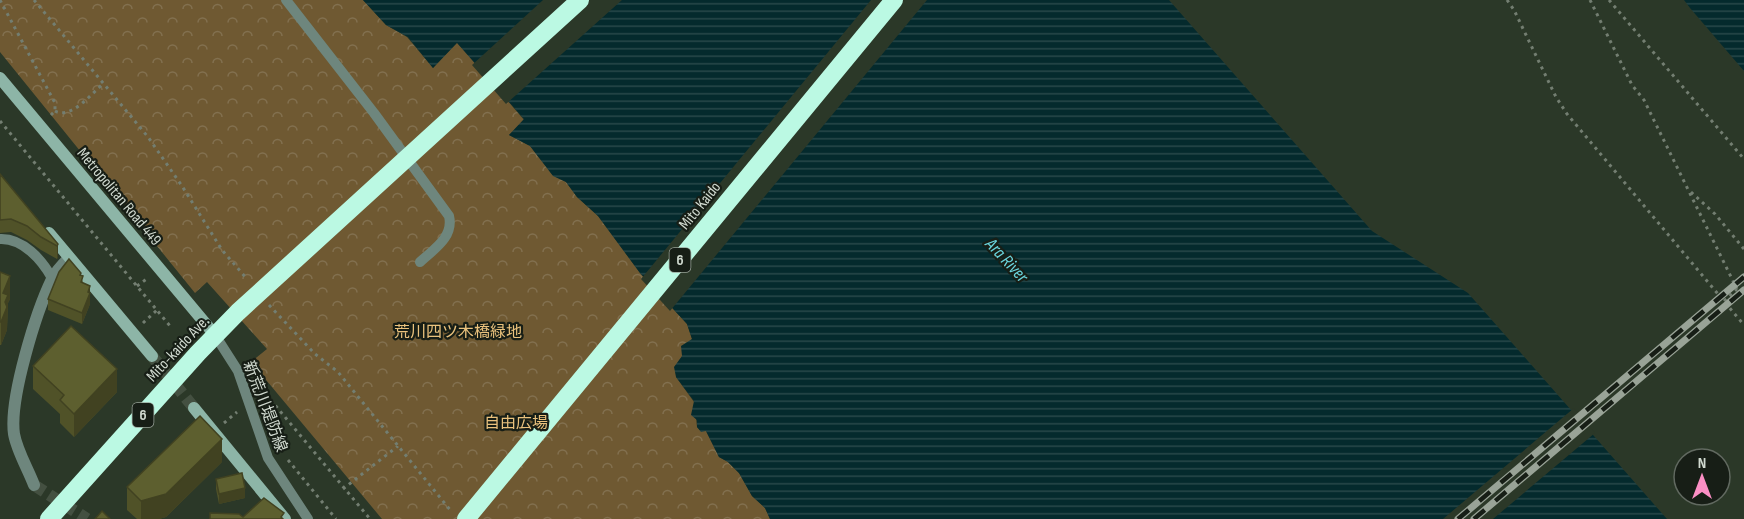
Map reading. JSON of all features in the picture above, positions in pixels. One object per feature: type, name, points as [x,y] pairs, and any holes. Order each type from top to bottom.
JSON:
[{"type":"highway","name":"Mito-kaido Ave.","points":[[49,519],[238,312],[580,0]]},
{"type":"highway","name":"Mito Kaido","points":[[459,515],[894,0]]},
{"type":"main road","name":"Metropolitan Road 449","points":[[0,78],[215,335]]},
{"type":"main road","points":[[42,225],[152,356]]},
{"type":"main road","points":[[194,408],[285,519]]},
{"type":"street","points":[[34,485],[14,435],[14,415],[21,370],[34,326],[52,278],[69,258]]},
{"type":"lane","points":[[286,0],[374,113],[449,216],[451,223],[449,231],[442,242],[420,262]]},
{"type":"lane","points":[[0,239],[6,239],[26,248],[39,258],[52,278]]},
{"type":"lane","name":"新荒川堤防線","points":[[215,335],[238,370],[268,458],[308,519]]},
{"type":"path","points":[[0,0],[55,103],[55,111],[60,114],[70,113],[104,83]]},
{"type":"path","points":[[34,0],[148,137],[222,250],[252,285]]},
{"type":"path","points":[[1507,0],[1556,97],[1567,114],[1744,325]]},
{"type":"path","points":[[1590,0],[1632,85],[1644,100],[1737,289],[1744,295]]},
{"type":"path","points":[[1610,0],[1744,159]]},
{"type":"path","points":[[0,121],[170,326]]},
{"type":"path","points":[[1689,190],[1715,214],[1744,249]]},
{"type":"path","points":[[137,286],[150,277]]},
{"type":"path","points":[[1724,301],[1737,289]]},
{"type":"path","points":[[267,302],[315,354],[338,372],[398,446],[459,515]]},
{"type":"path","points":[[254,391],[265,393],[370,519]]},
{"type":"path","points":[[213,432],[249,402]]},
{"type":"path","points":[[344,489],[398,446]]},
{"type":"path","points":[[286,457],[336,519]]},
{"type":"green space","name":"荒川四ツ木橋緑地","points":[[0,0],[363,0],[386,25],[407,37],[433,68],[457,42],[524,120],[509,135],[530,146],[553,175],[566,182],[577,197],[598,216],[640,273],[687,324],[692,339],[682,356],[676,377],[694,402],[697,427],[701,431],[706,431],[719,457],[739,473],[752,496],[765,508],[770,519],[382,519],[251,362],[267,349],[207,282],[195,293],[0,52]]},
{"type":"water","name":"Ara River","points":[[363,0],[1169,0],[1372,231],[1468,293],[1667,519],[770,519],[765,508],[752,496],[739,473],[719,457],[706,431],[701,432],[697,427],[697,420],[691,415],[694,401],[676,377],[674,367],[682,356],[681,346],[692,339],[687,324],[640,273],[598,216],[577,197],[566,182],[553,176],[530,146],[509,135],[524,119],[457,43],[433,68],[408,37],[386,25]]},
{"type":"water","points":[[1684,0],[1744,0],[1744,71],[1690,8]]},
{"type":"pier","points":[[543,0],[622,0],[506,104],[472,65]]},
{"type":"pier","points":[[871,0],[927,0],[670,311],[641,279]]},
{"type":"pier","points":[[1574,408],[1595,433],[1493,519],[1443,519]]},
{"type":"building","points":[[0,174],[58,244],[57,246],[27,226],[11,219],[0,220]]},
{"type":"building","points":[[69,259],[83,276],[81,282],[90,286],[88,292],[90,293],[82,313],[48,299],[59,272]]},
{"type":"building","points":[[0,272],[10,276],[3,293],[8,295],[5,302],[7,307],[1,322],[0,322]]},
{"type":"building","points":[[71,326],[117,369],[74,414],[60,400],[64,395],[33,366]]},
{"type":"building","points":[[200,416],[222,439],[166,494],[141,501],[127,487]]},
{"type":"building","points":[[242,473],[245,488],[219,494],[216,479]]},
{"type":"building","points":[[264,498],[284,513],[281,517],[283,519],[210,519],[210,513],[239,514],[243,517]]},
{"type":"building","points":[[102,511],[110,519],[95,519]]},
{"type":"tunnel","points":[[152,356],[194,408]]},
{"type":"tunnel","points":[[34,485],[87,519]]},
{"type":"railway","points":[[1458,519],[1744,277]]},
{"type":"railway","points":[[1474,519],[1744,290]]},
{"type":"park label","name":"自由広場","points":[[516,422]]}]
